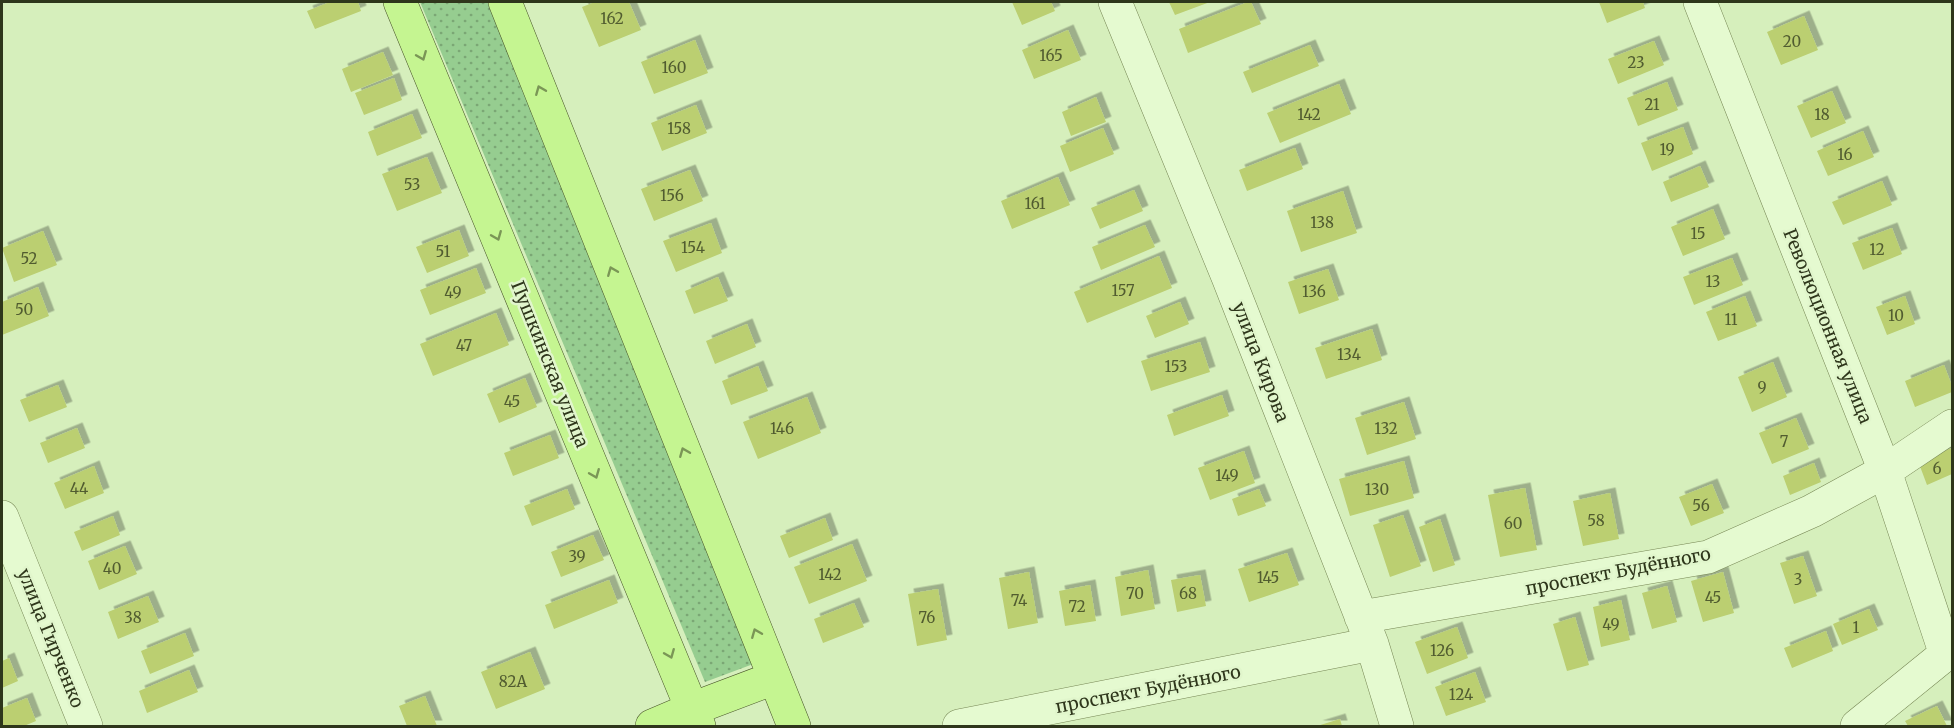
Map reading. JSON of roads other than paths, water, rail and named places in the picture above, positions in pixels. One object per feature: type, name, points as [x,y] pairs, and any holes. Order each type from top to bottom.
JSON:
[{"type":"main road","name":"Пушкинская улица","points":[[400,2],[696,718]]},
{"type":"main road","points":[[505,2],[794,726]]},
{"type":"main road","points":[[652,726],[696,718],[774,678]]},
{"type":"street","name":"улица Кирова","points":[[1115,2],[1228,277],[1366,631],[1397,726]]},
{"type":"street","name":"Революционная улица","points":[[1700,2],[1885,471],[1949,652]]},
{"type":"street","name":"проспект Будённого","points":[[959,726],[1366,631],[1708,557],[1812,511],[1885,471],[1953,426]]},
{"type":"street","name":"улица Гирченко","points":[[2,517],[86,726]]},
{"type":"street","points":[[1857,726],[1949,652]]}]
